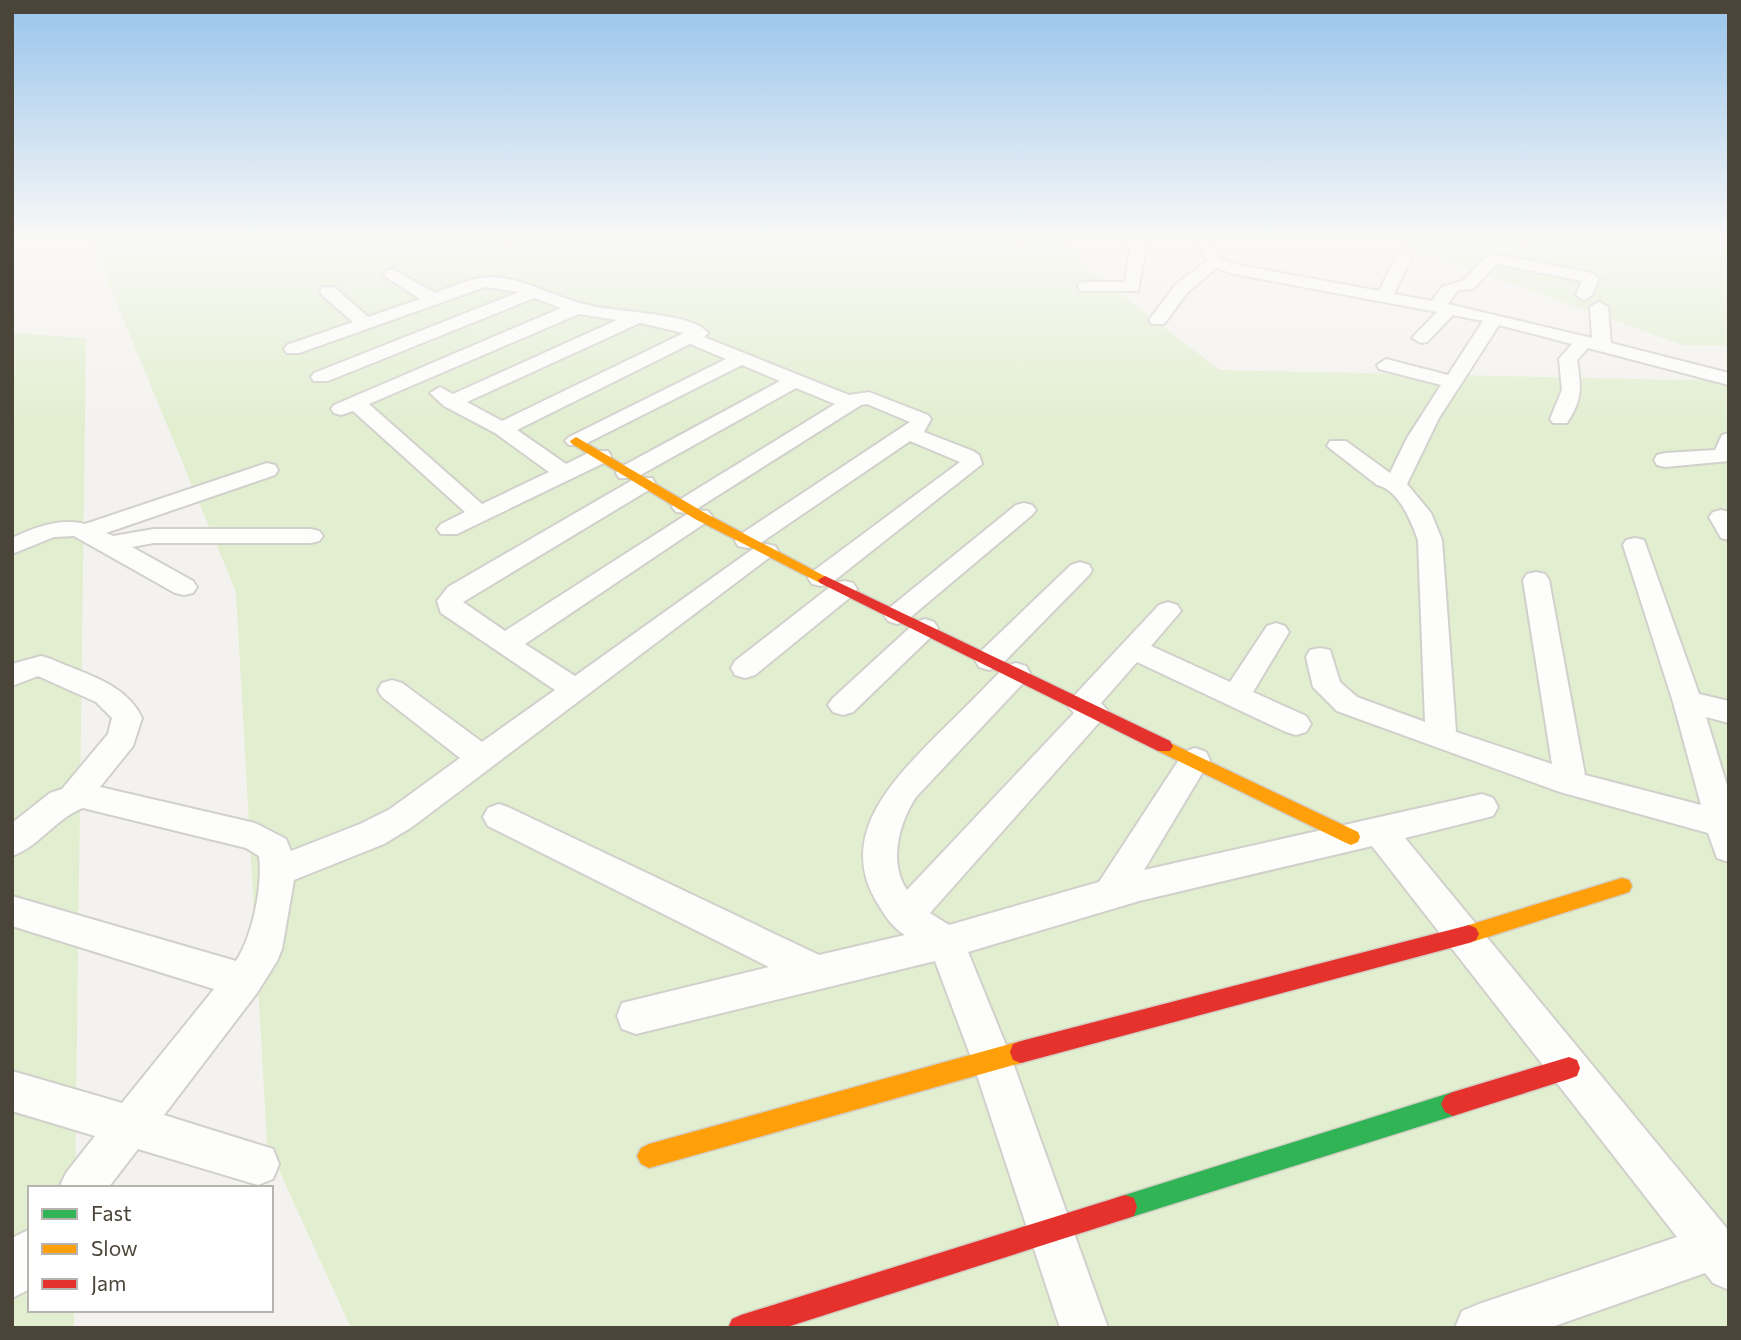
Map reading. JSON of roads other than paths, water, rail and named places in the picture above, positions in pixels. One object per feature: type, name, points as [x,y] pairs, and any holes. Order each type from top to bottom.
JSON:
[{"type":"street","points":[[342,304],[365,323]]},
{"type":"street","points":[[293,349],[419,304]]},
{"type":"street","points":[[321,377],[506,304]]},
{"type":"street","points":[[502,429],[699,333],[668,322],[577,308],[565,304]]},
{"type":"street","points":[[1158,320],[1170,304]]},
{"type":"street","points":[[1425,304],[1494,318],[1729,379]]},
{"type":"street","points":[[1421,338],[1445,304]]},
{"type":"street","points":[[1560,419],[1572,390],[1568,359],[1593,343],[1599,307]]},
{"type":"street","points":[[480,514],[348,406],[577,308]]},
{"type":"street","points":[[452,402],[638,317]]},
{"type":"street","points":[[1393,482],[1398,481],[1406,459],[1494,318]]},
{"type":"street","points":[[690,338],[851,402]]},
{"type":"street","points":[[576,442],[740,359]]},
{"type":"street","points":[[1386,365],[1452,382]]},
{"type":"street","points":[[419,376],[452,402],[502,429],[564,473]]},
{"type":"street","points":[[576,690],[458,613],[450,607],[450,601],[457,593],[636,478],[794,381]]},
{"type":"street","points":[[278,871],[372,834],[401,818],[576,690],[757,546],[908,433],[921,422],[918,415],[863,397],[851,402],[505,644]]},
{"type":"street","points":[[746,668],[833,583],[971,464],[971,460],[965,456],[908,433]]},
{"type":"street","points":[[1665,460],[1721,456],[1729,439]]},
{"type":"street","points":[[576,442],[692,512],[757,546],[1195,760],[1365,834],[1462,936],[1721,1258],[1479,1328]]},
{"type":"street","points":[[1338,446],[1376,475],[1393,482],[1419,513],[1430,540],[1441,738]]},
{"type":"street","points":[[449,529],[600,456]]},
{"type":"street","points":[[88,531],[267,470]]},
{"type":"street","points":[[897,615],[1024,510]]},
{"type":"street","points":[[12,547],[51,530],[72,527],[88,531],[184,587]]},
{"type":"street","points":[[111,544],[154,536],[311,536]]},
{"type":"street","points":[[1635,545],[1687,702],[1726,836]]},
{"type":"street","points":[[1080,570],[905,788],[889,812],[880,850],[884,884],[905,916],[946,943],[992,1060],[1084,1328]]},
{"type":"street","points":[[1536,580],[1571,783]]},
{"type":"street","points":[[905,916],[1088,708],[1168,611]]},
{"type":"street","points":[[844,705],[925,628]]},
{"type":"street","points":[[1236,696],[1276,632]]},
{"type":"street","points":[[1134,649],[1296,724]]},
{"type":"street","points":[[1320,657],[1327,687],[1347,704],[1726,836]]},
{"type":"street","points":[[12,676],[28,668],[41,666],[106,695],[122,709],[127,727],[122,738],[72,799]]},
{"type":"street","points":[[392,690],[483,759]]},
{"type":"street","points":[[1687,702],[1729,712]]},
{"type":"street","points":[[1111,894],[1195,760]]},
{"type":"street","points":[[12,842],[45,813],[83,796],[255,837],[274,849],[278,871],[264,949],[244,981],[83,1186]]},
{"type":"street","points":[[636,1016],[946,943],[1111,894],[1482,807]]},
{"type":"street","points":[[499,817],[818,973]]},
{"type":"street","points":[[649,1157],[992,1060],[1462,936],[1622,886]]},
{"type":"street","points":[[12,911],[244,981]]},
{"type":"street","points":[[741,1328],[1569,1068]]},
{"type":"street","points":[[12,1091],[258,1164]]},
{"type":"street","points":[[12,1275],[28,1255]]}]
